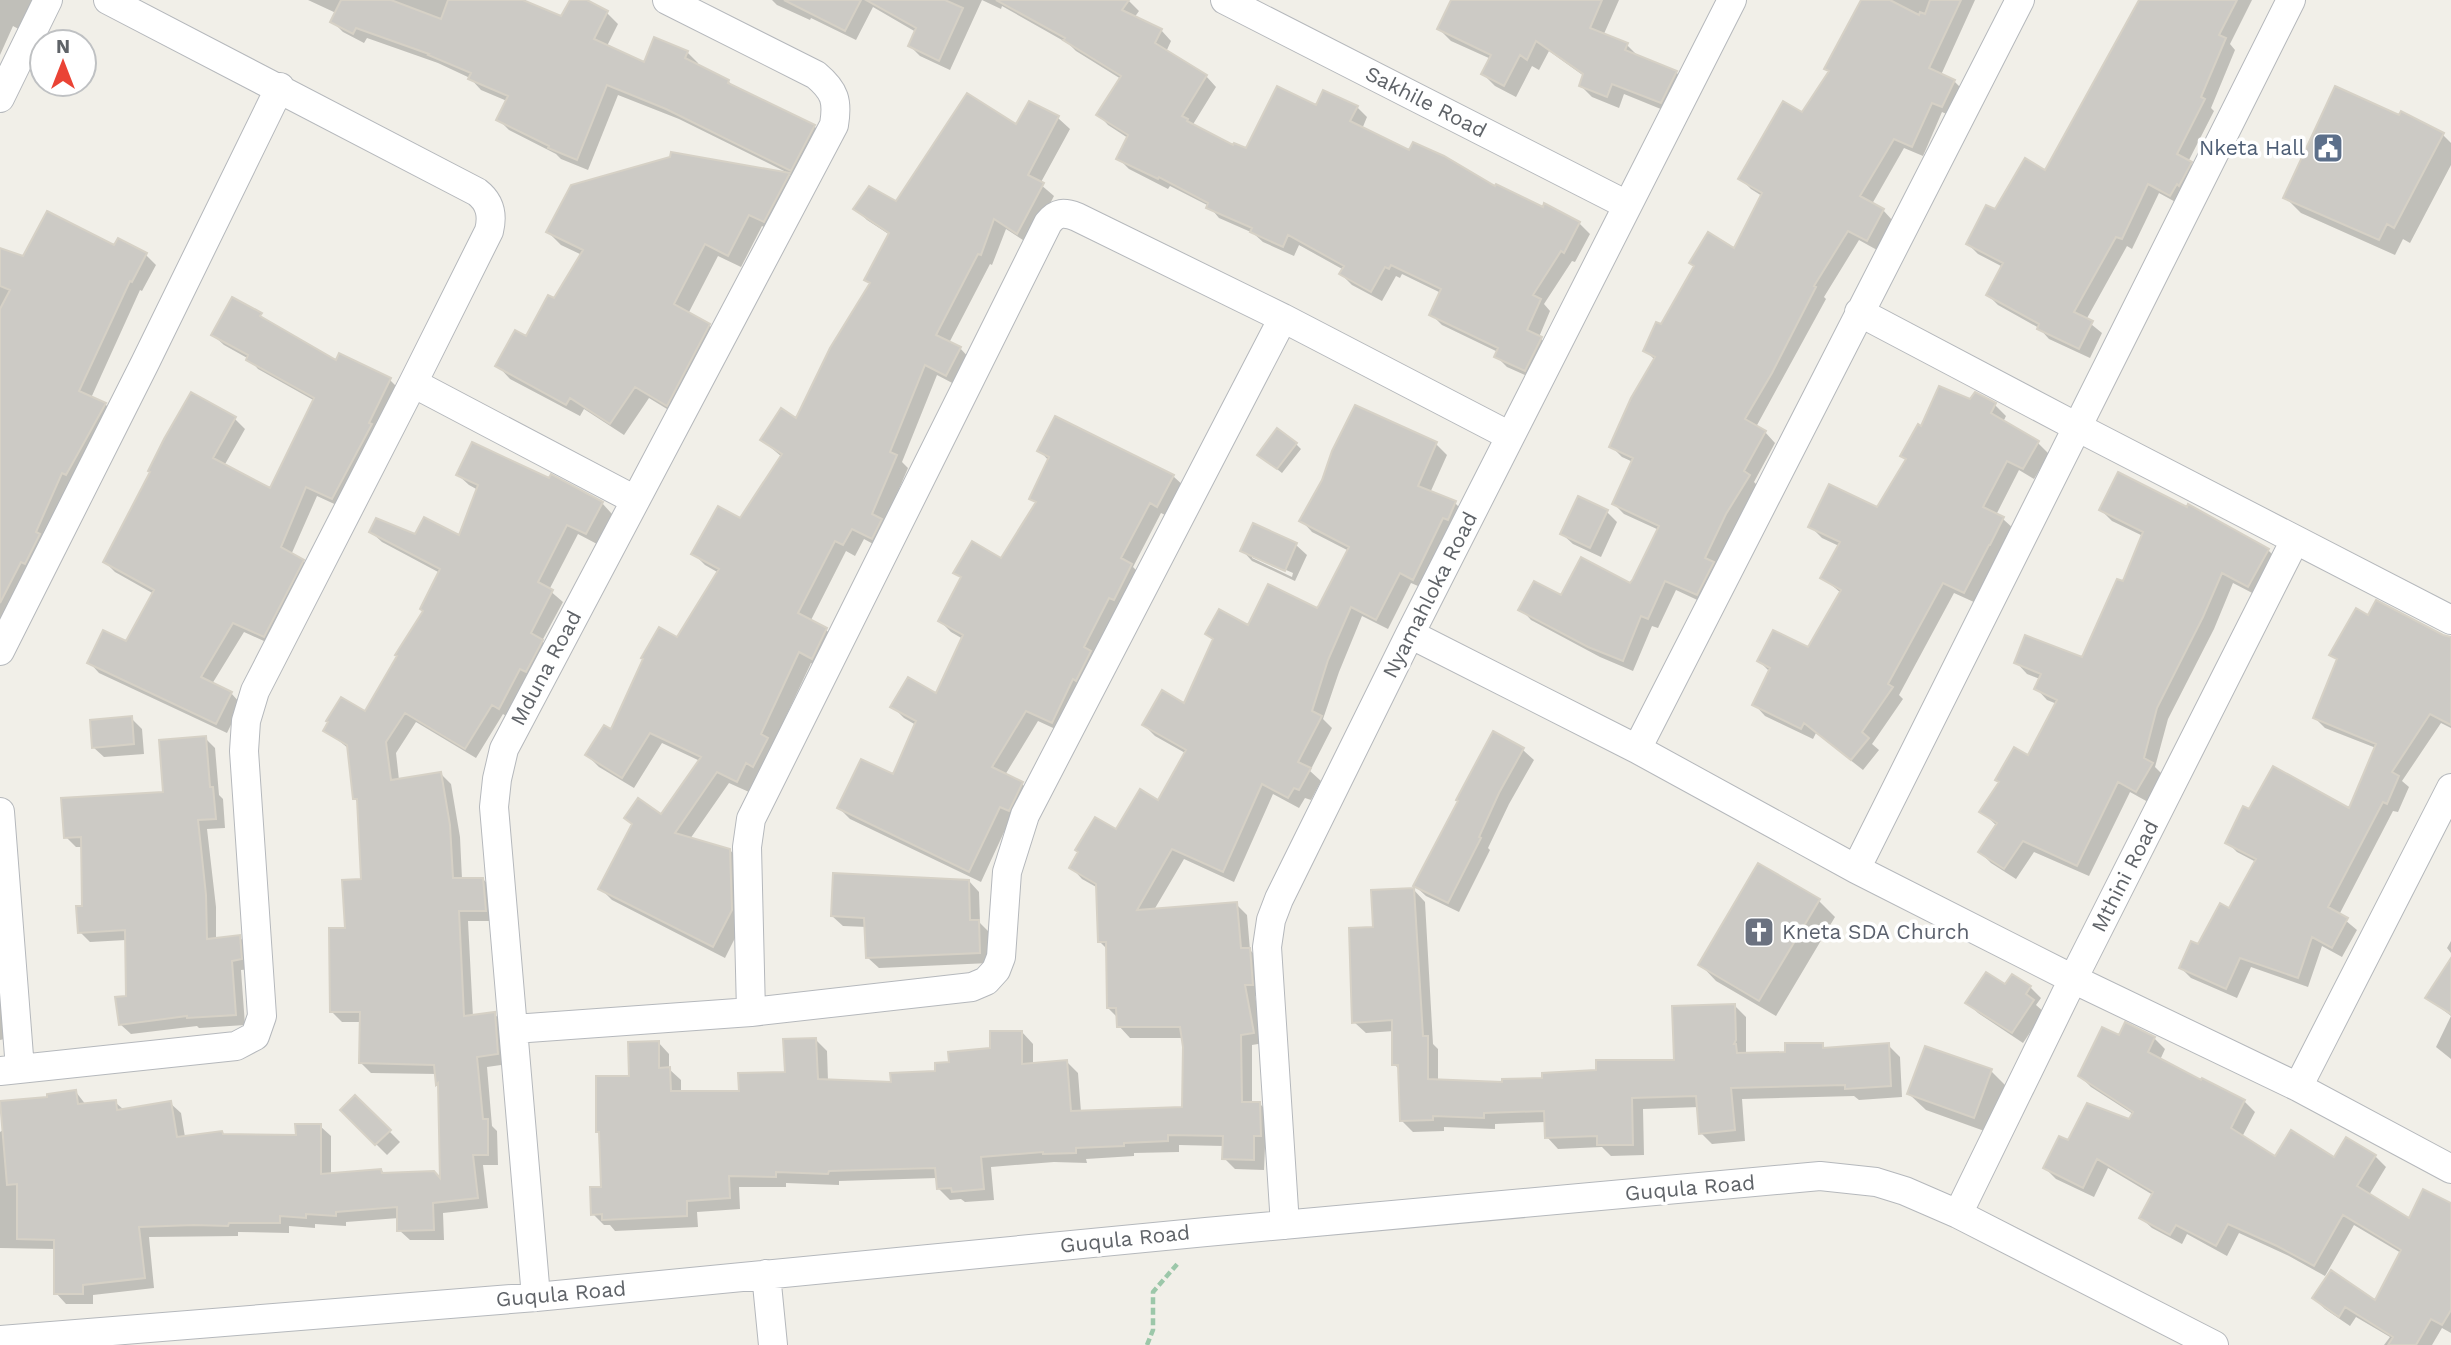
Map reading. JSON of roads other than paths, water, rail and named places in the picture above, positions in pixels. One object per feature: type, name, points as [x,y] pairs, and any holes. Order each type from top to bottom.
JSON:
[{"type":"street","points":[[0,98],[48,0]]},
{"type":"street","points":[[0,812],[10,1070],[236,1046],[255,1036],[261,1016],[244,751],[246,721],[255,691],[413,383],[489,231],[491,220],[490,208],[477,192],[280,87],[108,0]]},
{"type":"street","name":"Mduna Road","points":[[536,1297],[495,807],[503,749],[834,125],[836,111],[829,86],[816,75],[667,0]]},
{"type":"street","name":"Sakhile Road","points":[[1225,0],[1627,205]]},
{"type":"street","name":"Nyamahloka Road","points":[[1285,1225],[1267,947],[1271,920],[1410,634],[1732,0]]},
{"type":"street","points":[[1637,749],[2021,0]]},
{"type":"street","points":[[1856,869],[2291,0]]},
{"type":"street","points":[[0,651],[280,87]]},
{"type":"street","points":[[751,1012],[747,847],[751,820],[1048,223],[1061,213],[1077,217],[1283,318],[1510,436]]},
{"type":"street","points":[[1859,312],[2077,428],[2451,620]]},
{"type":"street","points":[[514,1029],[751,1012],[972,988],[986,981],[996,970],[1003,942],[1007,872],[1025,815],[1283,318]]},
{"type":"street","points":[[413,383],[635,500]]},
{"type":"street","name":"Mthini Road","points":[[1958,1214],[2073,979],[2295,540]]},
{"type":"street","points":[[1410,634],[1637,749],[1856,869],[2073,979],[2298,1087],[2451,1169]]},
{"type":"street","points":[[2298,1087],[2451,788]]},
{"type":"street","name":"Guqula Road","points":[[0,1340],[78,1339],[1206,1231],[1820,1176],[1876,1182],[1905,1191],[1958,1214],[2214,1345]]},
{"type":"street","points":[[766,1274],[773,1345]]},
{"type":"place","name":"Nketa Hall","points":[[2328,148]]},
{"type":"place","name":"Kneta SDA Church","points":[[1759,932]]}]
